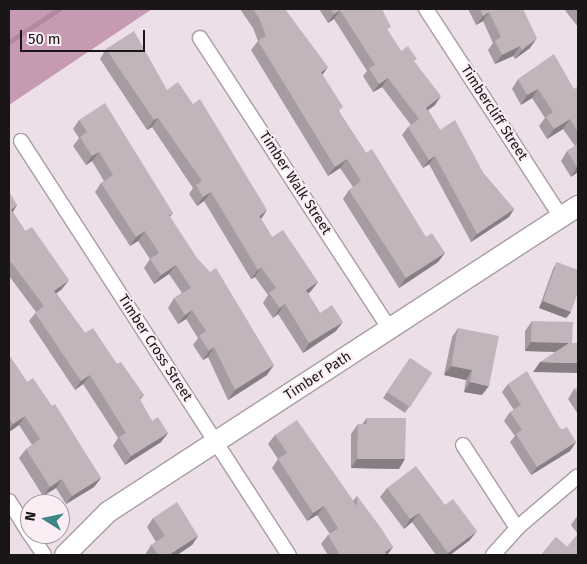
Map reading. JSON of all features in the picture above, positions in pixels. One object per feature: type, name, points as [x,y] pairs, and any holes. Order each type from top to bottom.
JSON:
[{"type":"street","name":"Timbercliff Street","points":[[426,9],[561,217]]},
{"type":"street","name":"Timber Walk Street","points":[[200,38],[390,329]]},
{"type":"street","name":"Timber Cross Street","points":[[21,141],[290,555]]},
{"type":"street","name":"Timber Path","points":[[65,555],[108,512],[578,206]]},
{"type":"street","points":[[463,445],[517,528]]},
{"type":"street","points":[[493,555],[517,528],[578,476]]},
{"type":"street","points":[[9,501],[20,518]]},
{"type":"street","points":[[37,544],[44,555]]},
{"type":"shaded area","points":[[9,9],[152,9],[9,105]]},
{"type":"building","points":[[253,9],[285,9],[328,67],[321,72],[343,107],[338,111],[366,153],[372,149],[426,237],[432,233],[445,253],[406,278],[349,190],[361,181],[347,159],[335,167],[258,41],[266,36],[259,18]]},
{"type":"building","points":[[331,9],[382,9],[391,27],[387,29],[401,51],[408,46],[417,59],[414,61],[441,96],[426,108],[440,130],[455,120],[484,174],[514,209],[477,234],[435,156],[429,160],[408,127],[419,119],[388,78],[379,84],[369,68],[375,65],[340,10],[334,14]]},
{"type":"building","points":[[480,9],[523,9],[537,38],[522,50],[520,46],[502,55],[495,41],[501,37],[489,12],[483,16]]},
{"type":"building","points":[[134,31],[167,90],[178,82],[193,104],[200,99],[267,210],[259,216],[272,237],[283,230],[318,282],[306,290],[320,313],[332,305],[343,322],[309,343],[285,304],[280,308],[269,293],[276,288],[261,267],[258,270],[211,192],[203,197],[196,185],[202,181],[158,118],[154,120],[106,49]]},
{"type":"building","points":[[554,54],[574,89],[578,88],[578,132],[570,119],[554,129],[546,117],[553,112],[538,89],[527,95],[518,79]]},
{"type":"building","points":[[105,103],[173,213],[169,215],[197,258],[210,272],[216,268],[274,365],[235,390],[214,347],[209,351],[199,336],[206,331],[192,310],[185,315],[174,298],[191,288],[176,265],[161,275],[150,259],[159,253],[145,231],[136,237],[101,183],[113,175],[99,152],[92,156],[80,137],[87,132],[79,120]]},
{"type":"building","points":[[578,144],[578,167],[577,167],[567,151]]},
{"type":"building","points":[[10,193],[17,205],[11,210],[25,231],[32,227],[69,280],[54,291],[85,333],[93,328],[117,364],[121,362],[144,395],[139,398],[152,421],[158,417],[168,433],[131,456],[119,437],[126,433],[90,375],[81,381],[35,313],[44,306],[11,262],[9,264]]},
{"type":"building","points":[[557,262],[578,270],[578,292],[571,312],[543,301]]},
{"type":"building","points":[[532,321],[573,322],[572,343],[578,343],[578,363],[540,362],[569,343],[531,342]]},
{"type":"building","points":[[458,328],[499,336],[489,386],[470,382],[472,370],[451,366]]},
{"type":"building","points":[[9,355],[27,382],[33,378],[52,406],[55,404],[101,478],[72,496],[62,479],[50,487],[26,449],[40,439],[25,416],[13,424],[9,418]]},
{"type":"building","points":[[410,358],[432,373],[410,407],[387,392]]},
{"type":"building","points":[[527,371],[561,430],[567,427],[576,442],[537,467],[516,434],[522,430],[510,412],[521,405],[508,384]]},
{"type":"building","points":[[578,387],[578,395],[574,389]]},
{"type":"building","points":[[367,418],[406,418],[405,459],[357,459],[358,424],[367,424]]},
{"type":"building","points":[[297,420],[357,506],[357,496],[381,528],[393,547],[385,552],[387,555],[340,555],[328,535],[338,528],[324,506],[313,513],[278,459],[287,453],[275,435]]},
{"type":"building","points":[[416,466],[445,505],[453,499],[477,531],[448,553],[419,513],[410,519],[387,488]]},
{"type":"building","points":[[177,502],[198,536],[169,555],[158,555],[151,545],[165,536],[153,518]]},
{"type":"building","points":[[578,534],[578,555],[542,554],[556,537],[567,547]]},
{"type":"waterway","points":[[9,42],[59,9]]}]
